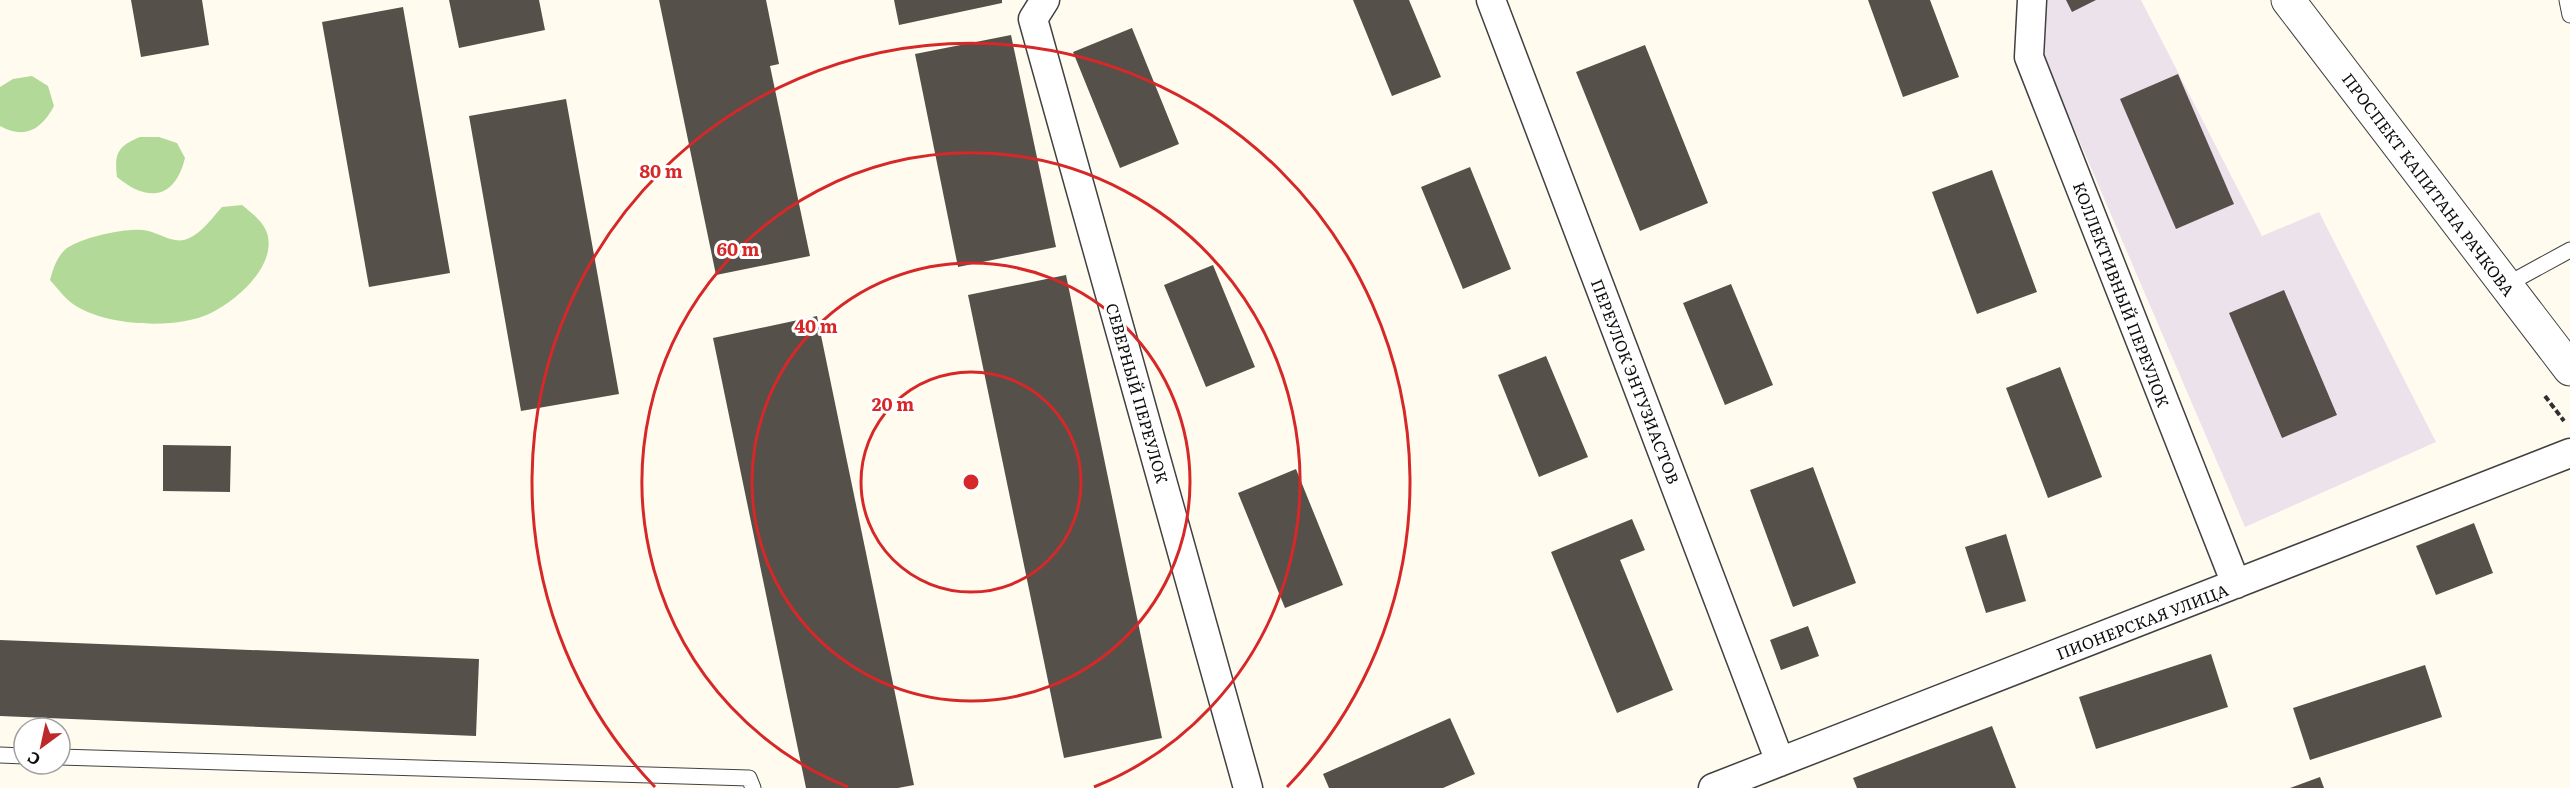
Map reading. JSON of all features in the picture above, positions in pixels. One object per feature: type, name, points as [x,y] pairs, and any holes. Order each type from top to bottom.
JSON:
[{"type":"street","name":"СЕВЕРНЫЙ ПЕРЕУЛОК","points":[[1045,0],[1033,19],[1248,788]]},
{"type":"street","name":"ПЕРЕУЛОК ЭНТУЗИАСТОВ","points":[[1491,0],[1780,762]]},
{"type":"street","name":"КОЛЛЕКТИВНЫЙ ПЕРЕУЛОК","points":[[2032,0],[2028,57],[2236,584]]},
{"type":"street","name":"ПРОСПЕКТ КАПИТАНА РАЧКОВА","points":[[2288,0],[2570,369]]},
{"type":"street","name":"ПИОНЕРСКАЯ УЛИЦА","points":[[1713,788],[2570,453]]},
{"type":"lane","points":[[2567,0],[2570,15]]},
{"type":"lane","points":[[2506,285],[2570,250]]},
{"type":"lane","points":[[72,757],[749,778],[753,788]]},
{"type":"shaded area","points":[[2044,0],[2141,0],[2262,236],[2319,212],[2436,442],[2245,527],[2040,49]]},
{"type":"green space","points":[[32,76],[48,86],[54,106],[49,114],[38,126],[25,132],[17,132],[0,126],[0,87],[13,79]]},
{"type":"green space","points":[[140,137],[159,137],[177,143],[185,158],[175,182],[159,193],[139,191],[117,177],[116,162],[119,151]]},
{"type":"green space","points":[[242,205],[258,219],[267,232],[268,249],[265,260],[259,272],[242,292],[211,313],[180,322],[162,324],[106,318],[72,304],[50,280],[56,263],[64,251],[83,240],[104,234],[135,230],[148,231],[174,240],[184,240],[200,231],[222,207]]},
{"type":"building","points":[[131,0],[202,0],[209,45],[141,57]]},
{"type":"building","points":[[449,0],[539,0],[545,30],[459,48]]},
{"type":"building","points":[[659,0],[766,0],[779,64],[770,66],[810,256],[716,275]]},
{"type":"building","points":[[894,0],[1002,0],[1002,3],[899,25]]},
{"type":"building","points":[[1353,0],[1409,0],[1441,77],[1392,96]]},
{"type":"building","points":[[1868,0],[1930,0],[1959,77],[1903,97]]},
{"type":"building","points":[[2066,0],[2096,0],[2072,12]]},
{"type":"building","points":[[403,7],[450,273],[369,287],[322,22]]},
{"type":"building","points":[[1132,28],[1179,144],[1120,168],[1073,52]]},
{"type":"building","points":[[1011,35],[1056,247],[958,267],[915,54]]},
{"type":"building","points":[[1645,45],[1708,203],[1640,231],[1576,72]]},
{"type":"building","points":[[2178,74],[2234,204],[2176,229],[2120,99]]},
{"type":"building","points":[[566,99],[619,394],[521,411],[469,116]]},
{"type":"building","points":[[1470,167],[1511,269],[1463,289],[1421,187]]},
{"type":"building","points":[[1992,170],[2037,292],[1977,314],[1932,192]]},
{"type":"building","points":[[1213,265],[1255,367],[1206,387],[1164,285]]},
{"type":"building","points":[[1066,275],[1162,738],[1064,758],[968,295]]},
{"type":"building","points":[[1731,284],[1773,385],[1725,405],[1683,303]]},
{"type":"building","points":[[2284,290],[2337,415],[2282,438],[2229,313]]},
{"type":"building","points":[[817,316],[914,785],[898,788],[806,788],[713,338]]},
{"type":"building","points":[[1546,356],[1588,457],[1539,477],[1498,375]]},
{"type":"building","points":[[2060,367],[2102,477],[2048,498],[2006,388]]},
{"type":"building","points":[[163,445],[231,446],[230,492],[163,491]]},
{"type":"building","points":[[1813,467],[1856,583],[1793,607],[1750,490]]},
{"type":"building","points":[[1296,469],[1343,585],[1285,608],[1238,493]]},
{"type":"building","points":[[1632,519],[1645,550],[1620,560],[1673,690],[1617,713],[1551,552]]},
{"type":"building","points":[[2474,523],[2493,573],[2436,595],[2416,546]]},
{"type":"building","points":[[2006,534],[2026,601],[1986,613],[1965,547]]},
{"type":"building","points":[[1808,626],[1819,656],[1781,670],[1770,640]]},
{"type":"building","points":[[0,640],[479,659],[476,736],[72,719],[72,716],[0,716]]},
{"type":"building","points":[[2211,654],[2228,707],[2096,749],[2079,697]]},
{"type":"building","points":[[2425,665],[2442,717],[2310,760],[2293,708]]},
{"type":"building","points":[[1450,718],[1475,774],[1443,788],[1329,788],[1323,774]]},
{"type":"building","points":[[1992,726],[2016,788],[1857,788],[1853,778]]},
{"type":"building","points":[[2320,777],[2324,788],[2290,788]]}]
